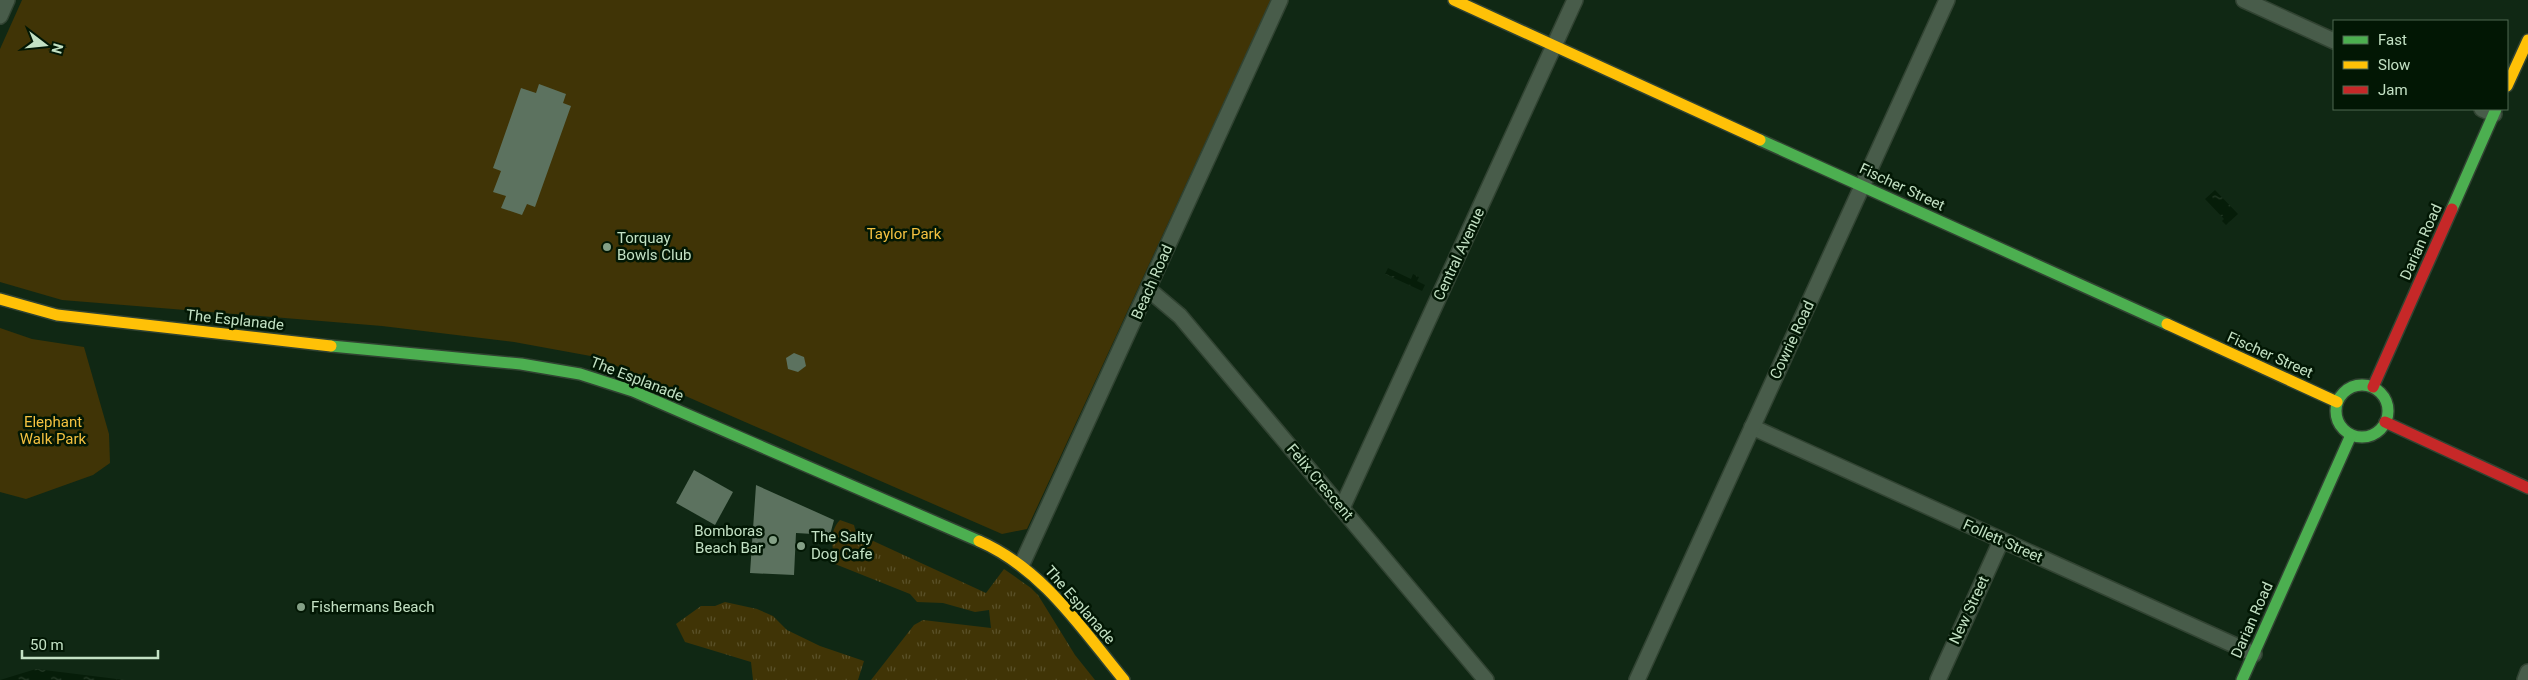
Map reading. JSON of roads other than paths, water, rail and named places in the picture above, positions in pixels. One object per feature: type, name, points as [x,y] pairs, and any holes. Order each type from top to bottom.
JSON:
[{"type":"street","points":[[0,16],[7,0]]},
{"type":"street","name":"Beach Road","points":[[1022,564],[1280,0]]},
{"type":"street","name":"Fischer Street","points":[[1454,0],[2337,402]]},
{"type":"street","name":"Central Avenue","points":[[1342,508],[1575,0]]},
{"type":"street","name":"Cowrie Road","points":[[1637,680],[1947,0]]},
{"type":"street","points":[[2244,0],[2333,41]]},
{"type":"street","points":[[2508,84],[2528,40]]},
{"type":"street","name":"Darian Road","points":[[2373,387],[2491,110]]},
{"type":"street","name":"Felix Crescent","points":[[1148,290],[1180,316],[1486,680]]},
{"type":"street","name":"The Esplanade","points":[[0,299],[57,315],[341,347],[521,364],[580,374],[633,391],[997,549],[1022,564],[1056,595],[1124,680]]},
{"type":"street","points":[[2364,385],[2373,387],[2382,393],[2387,403],[2385,422],[2380,430],[2372,435],[2360,438],[2350,435],[2344,431],[2338,421],[2336,412],[2337,402],[2343,393],[2352,387],[2364,385]]},
{"type":"street","points":[[2385,422],[2528,488]]},
{"type":"street","name":"Follett Street","points":[[1752,427],[2254,654]]},
{"type":"street","name":"Darian Road","points":[[2242,680],[2350,435]]},
{"type":"street","name":"New Street","points":[[1938,680],[2001,541]]},
{"type":"street","points":[[2525,680],[2528,672]]},
{"type":"water","points":[[2215,190],[2238,214],[2226,225],[2222,221],[2224,219],[2205,199]]},
{"type":"water","points":[[1388,268],[1411,279],[1413,274],[1419,277],[1417,281],[1425,285],[1422,291],[1385,274]]},
{"type":"water","points":[[36,669],[125,680],[0,680]]},
{"type":"place","name":"Torquay Bowls Club","points":[[607,247]]},
{"type":"place","name":"Bomboras Beach Bar","points":[[773,540]]},
{"type":"place","name":"The Salty Dog Cafe","points":[[801,546]]},
{"type":"place","name":"Fishermans Beach","points":[[301,607]]},
{"type":"park label","name":"Taylor Park","points":[[904,234]]},
{"type":"park label","name":"Elephant Walk Park","points":[[53,430]]}]
